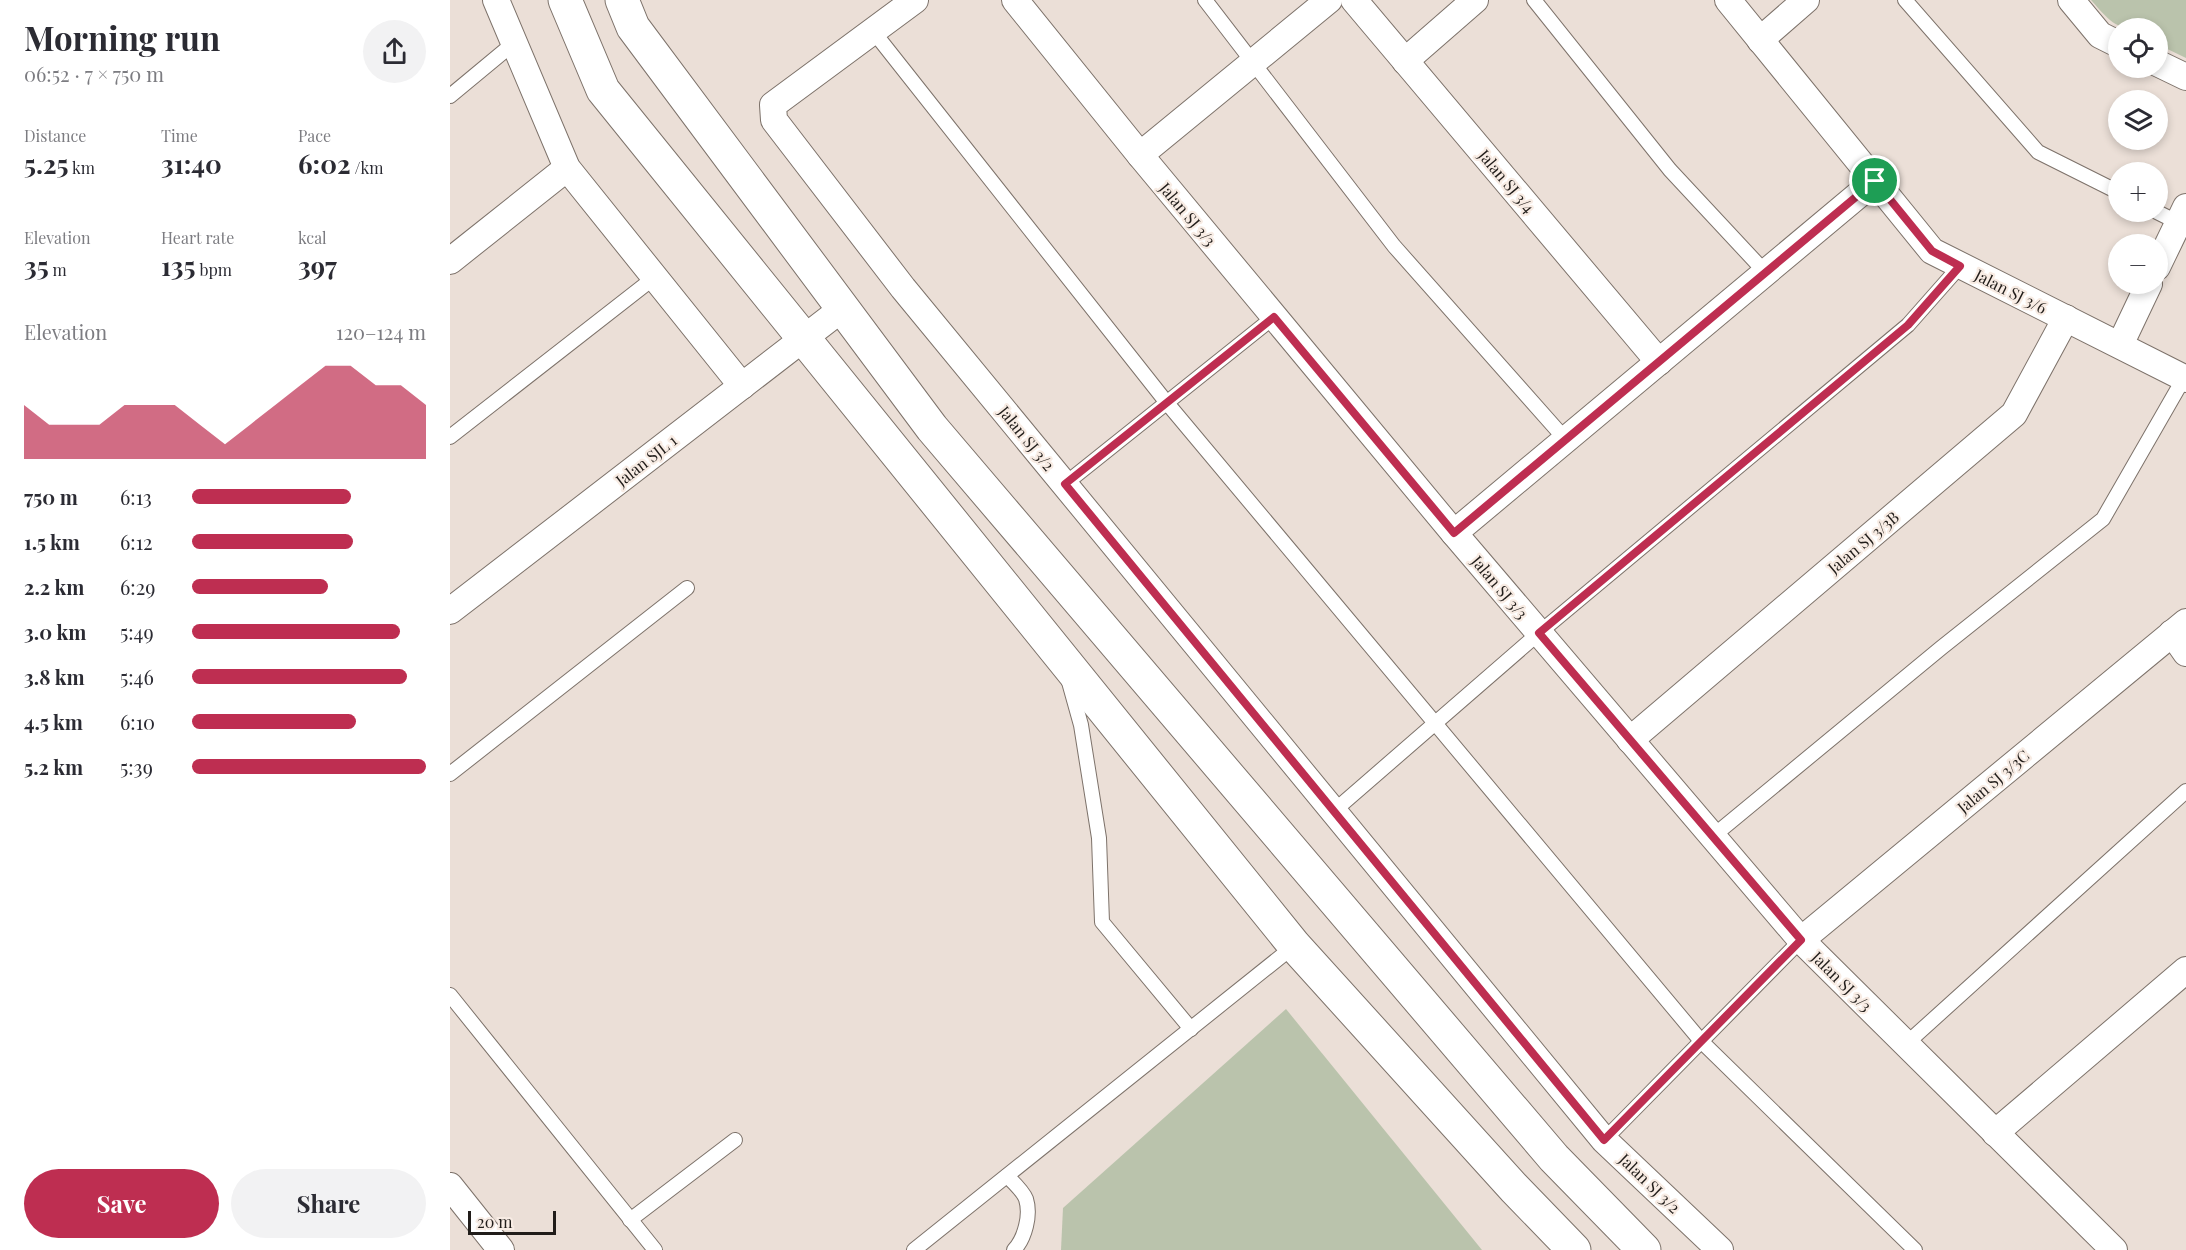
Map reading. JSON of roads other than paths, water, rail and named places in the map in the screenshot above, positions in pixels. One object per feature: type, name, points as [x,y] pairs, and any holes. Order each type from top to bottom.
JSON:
[{"type":"street","points":[[496,0],[567,168],[742,386]]},
{"type":"street","points":[[565,0],[603,90],[803,338],[1294,945],[1514,1188],[1574,1250]]},
{"type":"street","points":[[622,0],[633,27],[948,446],[1554,1158],[1644,1250]]},
{"type":"street","points":[[873,31],[915,0]]},
{"type":"street","name":"Jalan SJ 3/3","points":[[1015,0],[1140,155],[1454,533],[1801,940],[2114,1250]]},
{"type":"street","points":[[1140,155],[1329,0]]},
{"type":"street","name":"Jalan SJ 3/4","points":[[1354,0],[1659,362]]},
{"type":"street","points":[[1405,61],[1475,0]]},
{"type":"street","name":"Jalan SJ 3/6","points":[[1728,0],[1932,251],[2185,378]]},
{"type":"street","points":[[1760,40],[1806,0]]},
{"type":"street","points":[[2071,0],[2100,35],[2108,39]]},
{"type":"street","name":"Jalan SJ 3/2","points":[[873,31],[773,105],[774,120],[903,288],[1604,1140],[1720,1250]]},
{"type":"street","points":[[2168,68],[2186,77]]},
{"type":"street","points":[[450,261],[567,168]]},
{"type":"street","points":[[1454,533],[1875,181]]},
{"type":"street","points":[[2168,240],[2177,217]]},
{"type":"street","points":[[2120,345],[2144,294]]},
{"type":"street","name":"Jalan SJL 1","points":[[452,605],[843,308]]},
{"type":"street","name":"Jalan SJ 3/3B","points":[[1630,740],[2014,414],[2066,318]]},
{"type":"street","name":"Jalan SJ 3/3C","points":[[1801,940],[2181,636]]},
{"type":"street","points":[[1995,1133],[2186,970]]},
{"type":"street","points":[[450,1186],[501,1250]]},
{"type":"lane","points":[[1205,0],[1394,246],[1566,440]]},
{"type":"lane","points":[[1534,0],[1670,170],[1766,273]]},
{"type":"lane","points":[[1905,0],[2037,152],[2108,187]]},
{"type":"lane","points":[[873,31],[1167,403],[1701,1041],[1915,1250]]},
{"type":"lane","points":[[450,96],[514,44]]},
{"type":"lane","points":[[1334,811],[1539,633],[1908,325],[1960,266]]},
{"type":"lane","points":[[450,437],[655,277]]},
{"type":"lane","points":[[1065,484],[1274,317]]},
{"type":"lane","points":[[1712,837],[1941,648],[2103,519],[2185,378]]},
{"type":"lane","points":[[450,774],[687,588]]},
{"type":"lane","points":[[1064,660],[1081,725],[1099,838],[1102,922],[1191,1029]]},
{"type":"lane","points":[[1906,1044],[2186,791]]},
{"type":"lane","points":[[1604,1140],[1801,940]]},
{"type":"lane","points":[[914,1250],[1294,945]]},
{"type":"lane","points":[[450,995],[655,1250]]},
{"type":"lane","points":[[630,1220],[735,1140]]},
{"type":"lane","points":[[1007,1176],[1026,1198],[1028,1220],[1014,1250]]}]
